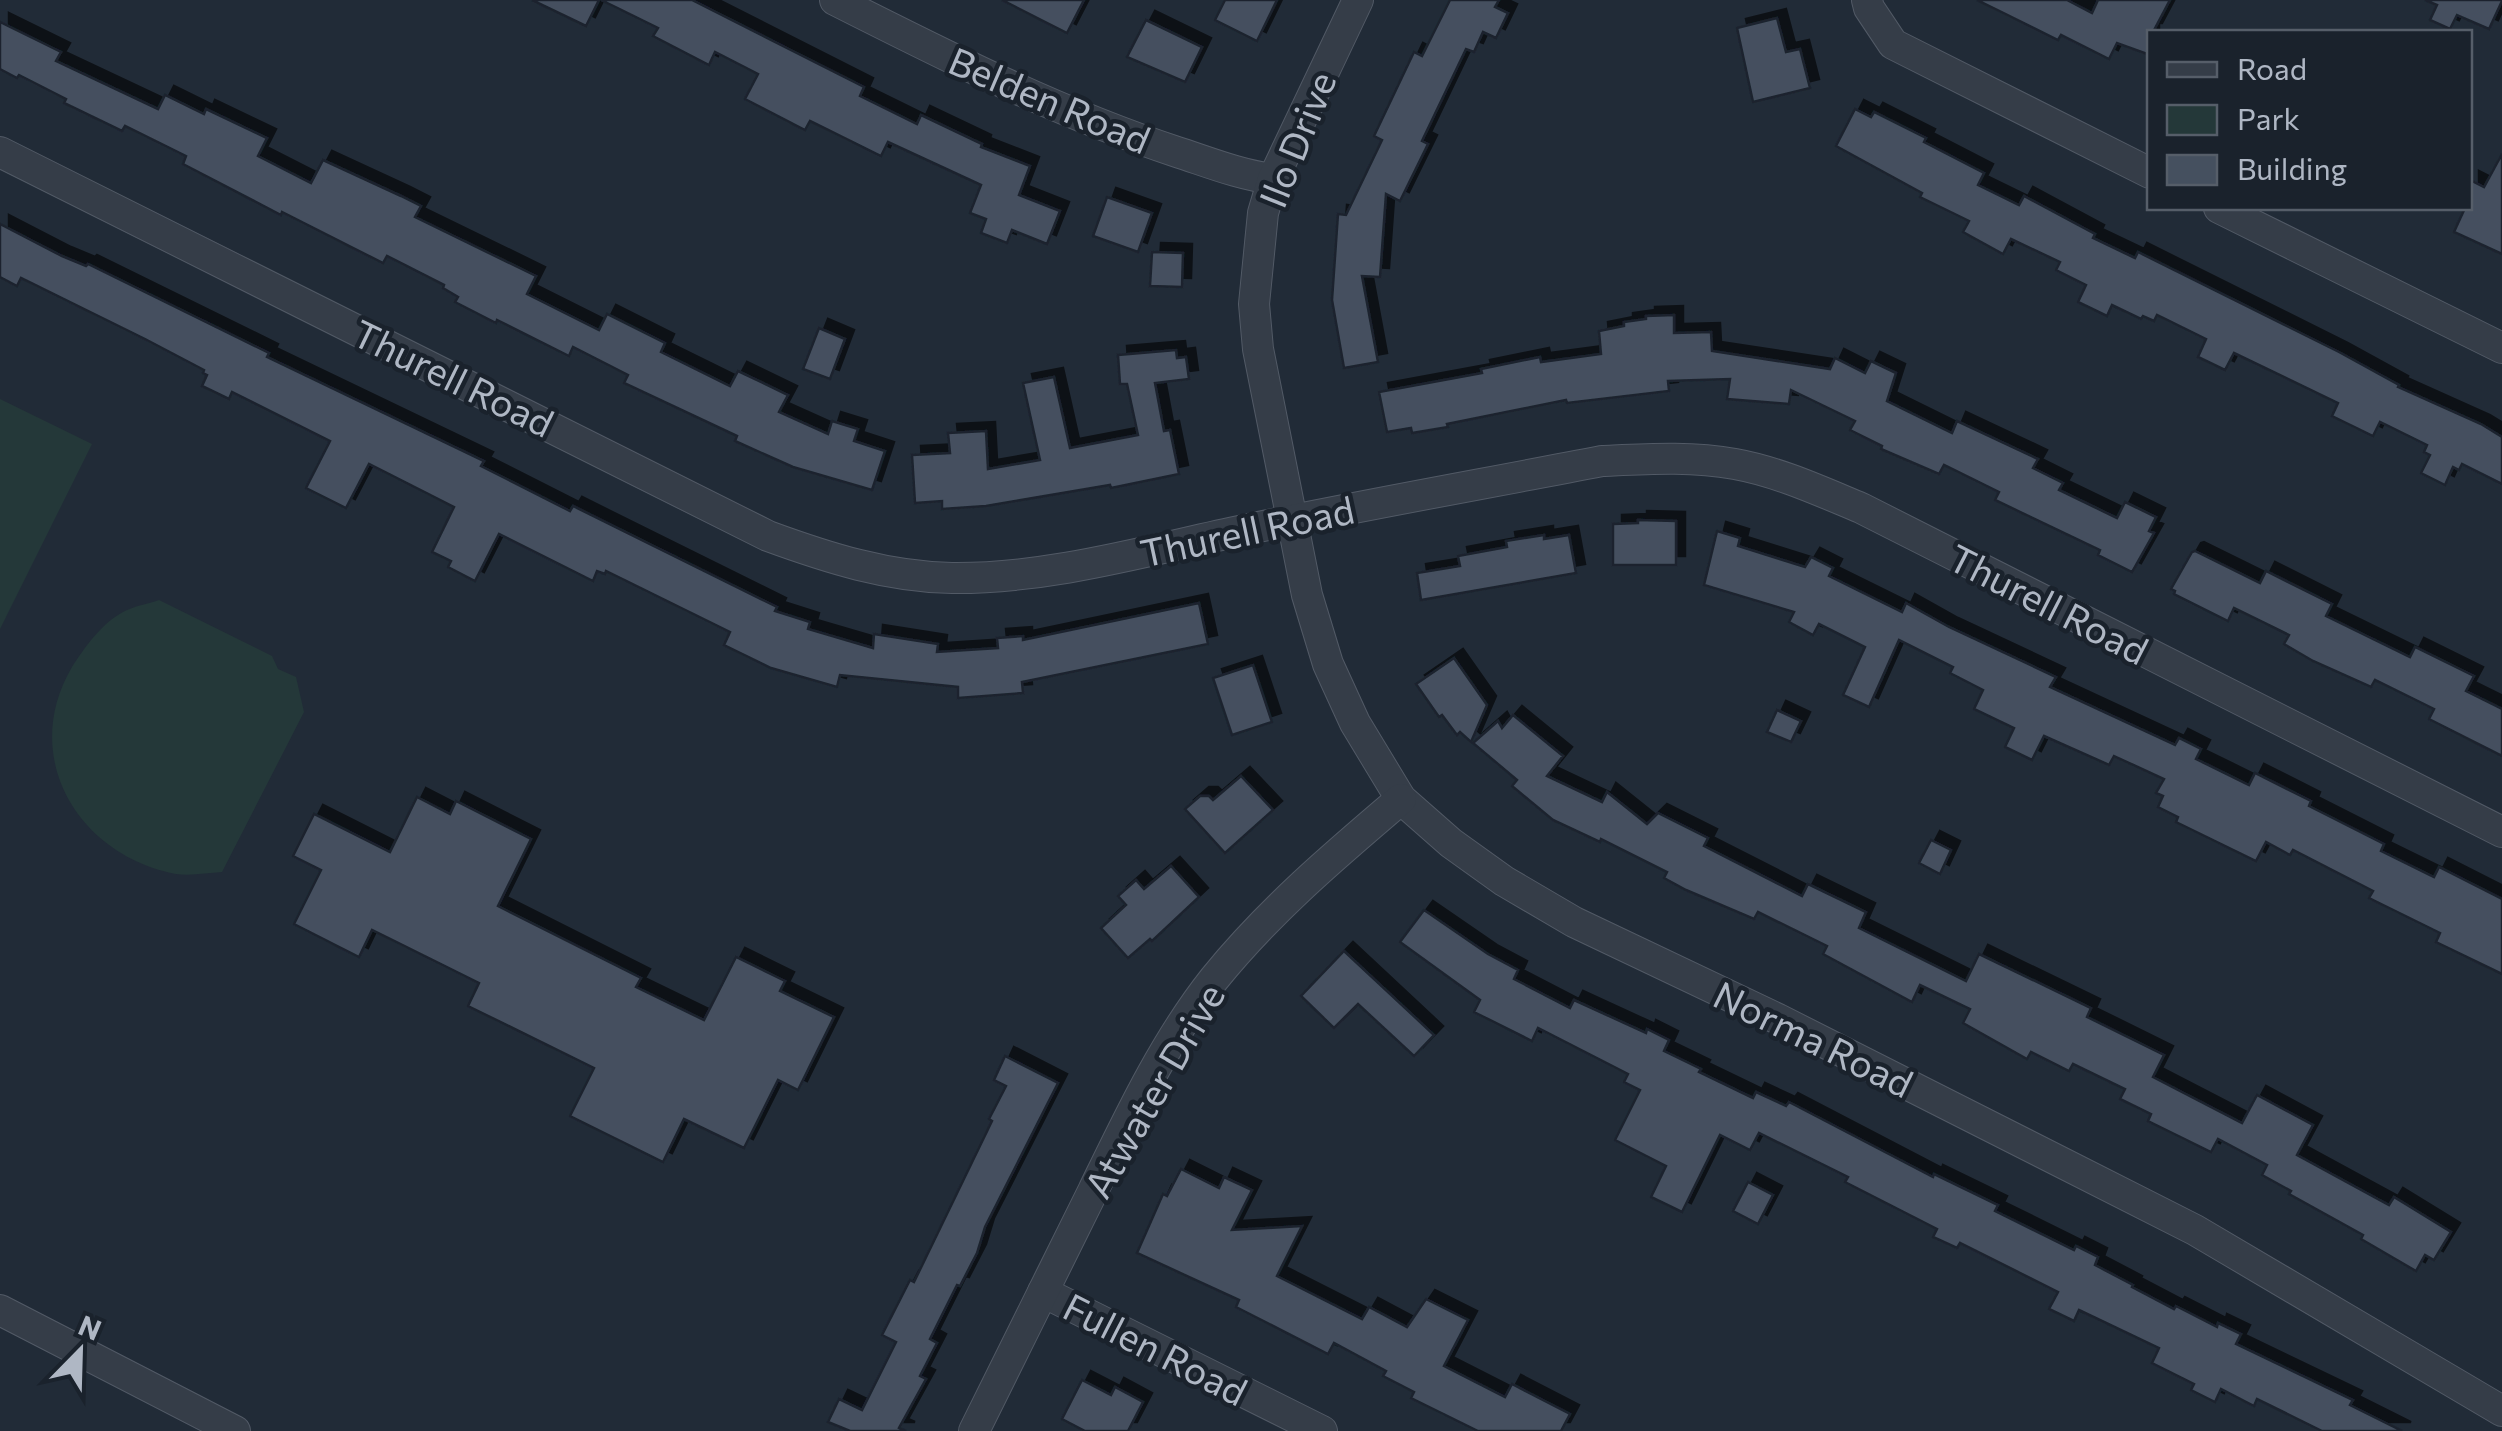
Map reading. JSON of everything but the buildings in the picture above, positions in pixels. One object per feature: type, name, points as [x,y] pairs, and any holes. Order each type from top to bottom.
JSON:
[{"type":"street","name":"Belden Road","points":[[835,0],[959,62],[1112,130],[1273,179]]},
{"type":"street","name":"Ilo Drive","points":[[1290,521],[1258,348],[1254,304],[1263,212],[1273,179],[1358,0]]},
{"type":"street","points":[[1867,0],[1868,8],[1893,44],[2147,171]]},
{"type":"street","name":"Thurell Road","points":[[0,152],[768,536],[829,558],[904,574],[951,578],[1014,574],[1602,461],[1678,458],[1736,464],[1797,481],[1860,508],[2502,832]]},
{"type":"street","points":[[2223,210],[2502,348]]},
{"type":"street","name":"Norma Road","points":[[1290,521],[1328,664],[1355,724],[1401,799],[1450,843],[1504,881],[1574,922],[1778,1019],[2195,1230],[2502,1410]]},
{"type":"street","name":"Atwater Drive","points":[[974,1431],[1117,1142],[1173,1040],[1212,981],[1304,882],[1401,799]]},
{"type":"street","name":"Fullen Road","points":[[1043,1292],[1322,1431]]},
{"type":"street","points":[[0,1310],[235,1431]]},
{"type":"green space","points":[[0,399],[92,444],[0,629]]},
{"type":"green space","points":[[159,600],[272,656],[278,669],[296,677],[304,712],[222,872],[176,874],[141,863],[111,846],[86,824],[67,797],[56,767],[52,735],[57,701],[72,667],[94,636],[115,617]]}]
